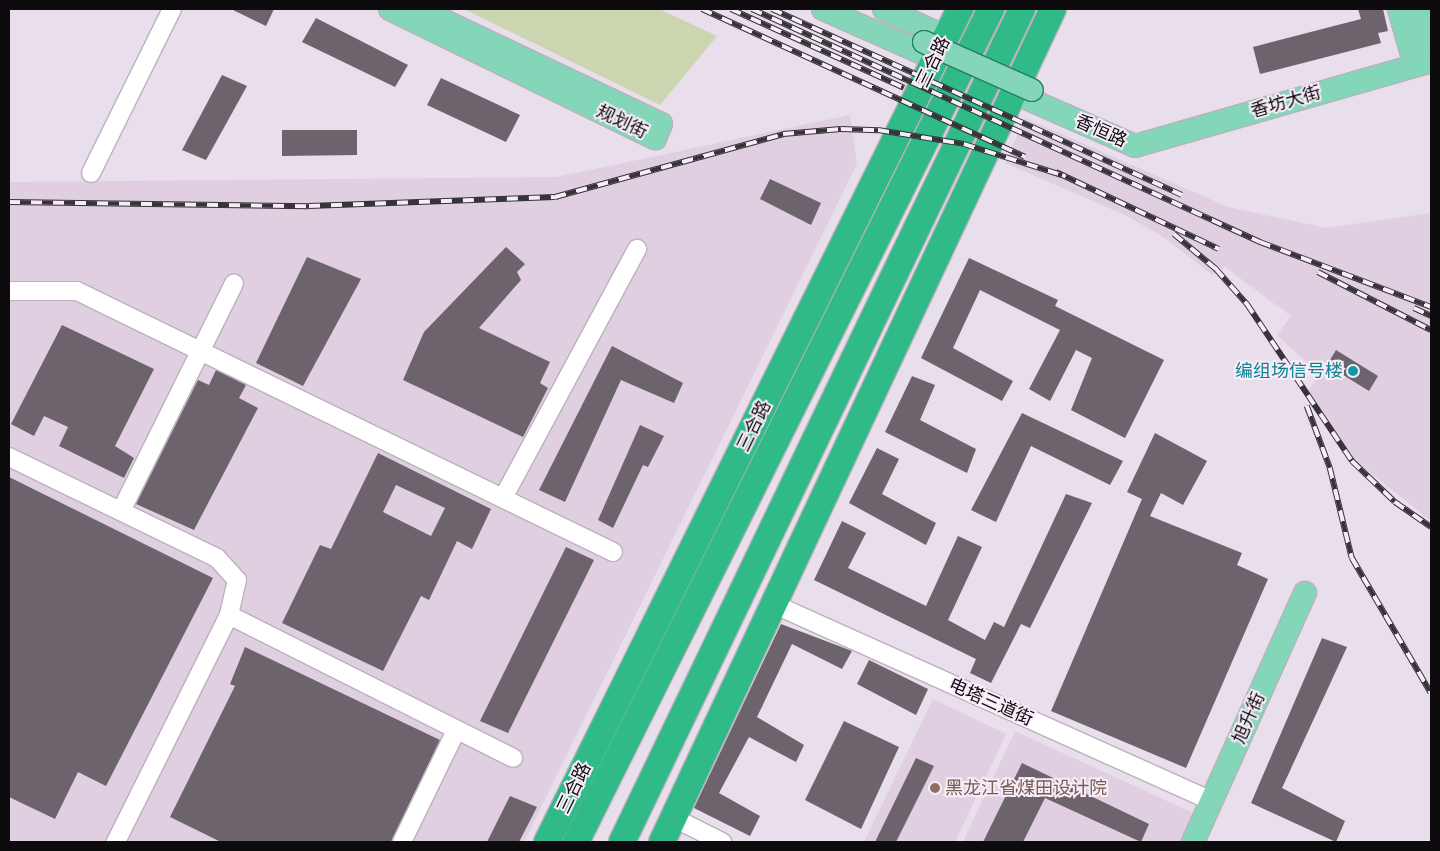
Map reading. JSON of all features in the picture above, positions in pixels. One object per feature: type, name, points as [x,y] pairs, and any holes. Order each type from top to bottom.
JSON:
[{"type":"highway","name":"三合路","points":[[547,842],[930,44],[960,9]]},
{"type":"highway","points":[[576,842],[991,9]]},
{"type":"highway","points":[[622,842],[1022,9]]},
{"type":"highway","points":[[662,842],[771,603],[1053,9]]},
{"type":"highway","points":[[560,842],[611,770]]},
{"type":"main road","name":"规划街","points":[[390,9],[655,138],[661,124],[419,9]]},
{"type":"main road","name":"香恒路","points":[[823,9],[930,44]]},
{"type":"main road","name":"香恒路","points":[[852,9],[930,44],[1135,146],[1142,143]]},
{"type":"main road","points":[[884,9],[930,44]]},
{"type":"main road","points":[[1399,9],[1423,63]]},
{"type":"main road","points":[[1420,9],[1431,50]]},
{"type":"main road","name":"香坊大街","points":[[1142,143],[1423,63]]},
{"type":"main road","name":"旭升街","points":[[1193,842],[1305,593]]},
{"type":"street","points":[[91,173],[172,9]]},
{"type":"street","points":[[503,498],[637,249]]},
{"type":"street","points":[[122,511],[234,283]]},
{"type":"street","points":[[9,291],[77,291],[613,552]]},
{"type":"street","points":[[9,457],[217,558],[232,572],[237,580],[229,615],[116,842]]},
{"type":"street","name":"电塔三道街","points":[[771,603],[1211,801]]},
{"type":"street","points":[[229,615],[456,731],[513,758]]},
{"type":"street","points":[[402,842],[456,731]]},
{"type":"street","points":[[674,818],[722,842]]},
{"type":"shaded area","points":[[850,115],[857,164],[524,842],[9,842],[9,182],[557,177]]},
{"type":"shaded area","points":[[1025,118],[1228,207],[1326,228],[1431,213],[1431,521],[1357,462],[1308,391],[1320,375],[1277,335],[1291,316],[1225,267],[1212,275],[1165,238],[1127,216],[1005,163]]},
{"type":"shaded area","name":"黑龙江省煤田设计院","points":[[933,699],[1006,734],[955,842],[864,842]]},
{"type":"shaded area","points":[[1015,731],[1193,813],[1180,842],[963,842]]},
{"type":"green space","points":[[464,9],[659,9],[717,36],[660,105]]},
{"type":"building","points":[[231,9],[274,9],[266,26]]},
{"type":"building","points":[[1358,9],[1383,9],[1388,31],[1378,33],[1381,43],[1260,74],[1253,47],[1361,19]]},
{"type":"building","points":[[316,18],[408,65],[395,87],[302,42]]},
{"type":"building","points":[[222,75],[247,86],[206,160],[182,150]]},
{"type":"building","points":[[441,78],[520,115],[506,142],[427,105]]},
{"type":"building","points":[[282,130],[357,130],[357,155],[282,156]]},
{"type":"building","points":[[770,179],[821,203],[811,225],[760,199]]},
{"type":"building","points":[[506,247],[525,264],[517,272],[521,280],[479,328],[550,362],[540,383],[548,388],[523,437],[403,380],[424,332]]},
{"type":"building","points":[[307,257],[361,279],[303,386],[256,363]]},
{"type":"building","points":[[969,258],[1058,300],[1055,306],[1164,360],[1125,438],[1071,410],[1092,358],[1076,350],[1050,401],[1029,389],[1060,330],[980,290],[953,348],[1013,381],[1002,401],[921,358]]},
{"type":"building","points":[[62,325],[154,369],[115,446],[134,458],[124,478],[59,446],[68,427],[44,416],[34,436],[11,424]]},
{"type":"building","points":[[612,346],[683,383],[674,403],[621,380],[565,502],[539,490]]},
{"type":"building","name":"编组场信号楼","points":[[1336,350],[1378,376],[1369,391],[1327,365]]},
{"type":"building","points":[[216,370],[246,385],[239,398],[258,408],[194,530],[136,504],[198,380],[209,385]]},
{"type":"building","points":[[912,376],[935,385],[920,420],[976,449],[967,473],[885,432]]},
{"type":"building","points":[[1022,413],[1123,461],[1110,485],[1031,446],[996,522],[971,510]]},
{"type":"building","points":[[640,425],[664,436],[648,467],[643,465],[613,528],[598,520]]},
{"type":"building","points":[[1155,433],[1207,461],[1183,505],[1161,493],[1150,516],[1242,553],[1237,565],[1268,579],[1186,768],[1051,711],[1142,499],[1127,492]]},
{"type":"building","points":[[877,448],[899,459],[882,494],[936,523],[926,545],[849,503]]},
{"type":"building","points":[[378,453],[491,509],[472,549],[457,541],[429,600],[421,596],[383,671],[282,623],[320,545],[331,549]],"holes":[[[396,485],[445,508],[431,536],[383,512]]]},
{"type":"building","points":[[9,477],[213,578],[106,786],[78,772],[55,819],[9,797]]},
{"type":"building","points":[[1066,494],[1092,503],[1030,628],[1021,624],[991,683],[970,673],[976,659],[814,580],[842,521],[866,533],[848,568],[926,606],[958,536],[982,547],[948,620],[985,640],[994,622],[1004,627]]},
{"type":"building","points":[[566,547],[594,560],[508,733],[480,721]]},
{"type":"building","points":[[781,624],[852,651],[842,669],[792,644],[757,717],[804,745],[796,762],[749,737],[719,793],[760,816],[750,836],[694,808]]},
{"type":"building","points":[[1322,638],[1347,647],[1282,788],[1345,821],[1336,842],[1251,803]]},
{"type":"building","points":[[245,647],[440,740],[391,842],[221,842],[170,817],[235,686],[230,684]]},
{"type":"building","points":[[869,660],[928,689],[916,715],[857,684]]},
{"type":"building","points":[[844,721],[899,747],[861,829],[805,800]]},
{"type":"building","points":[[916,758],[934,766],[896,842],[875,842]]},
{"type":"building","points":[[1022,763],[1149,824],[1141,842],[1045,798],[1023,842],[983,842]]},
{"type":"building","points":[[510,796],[537,807],[519,842],[487,842]]},
{"type":"railway","points":[[702,9],[1025,157]]},
{"type":"railway","points":[[731,9],[904,88]]},
{"type":"railway","points":[[752,9],[1260,242],[1431,307]]},
{"type":"railway","points":[[772,9],[1182,195]]},
{"type":"railway","points":[[9,202],[309,206],[555,197],[783,134],[841,129],[878,130],[964,144],[1062,175]]},
{"type":"railway","points":[[1056,172],[1219,249]]},
{"type":"railway","points":[[1174,234],[1216,269],[1247,304],[1352,461],[1395,502],[1431,527]]},
{"type":"railway","points":[[1318,272],[1431,330]]},
{"type":"railway","points":[[1414,308],[1431,316]]},
{"type":"railway","points":[[1307,406],[1330,468],[1352,558],[1431,693]]},
{"type":"place","name":"编组场信号楼","points":[[1353,371]]},
{"type":"place","name":"黑龙江省煤田设计院","points":[[935,788]]}]
